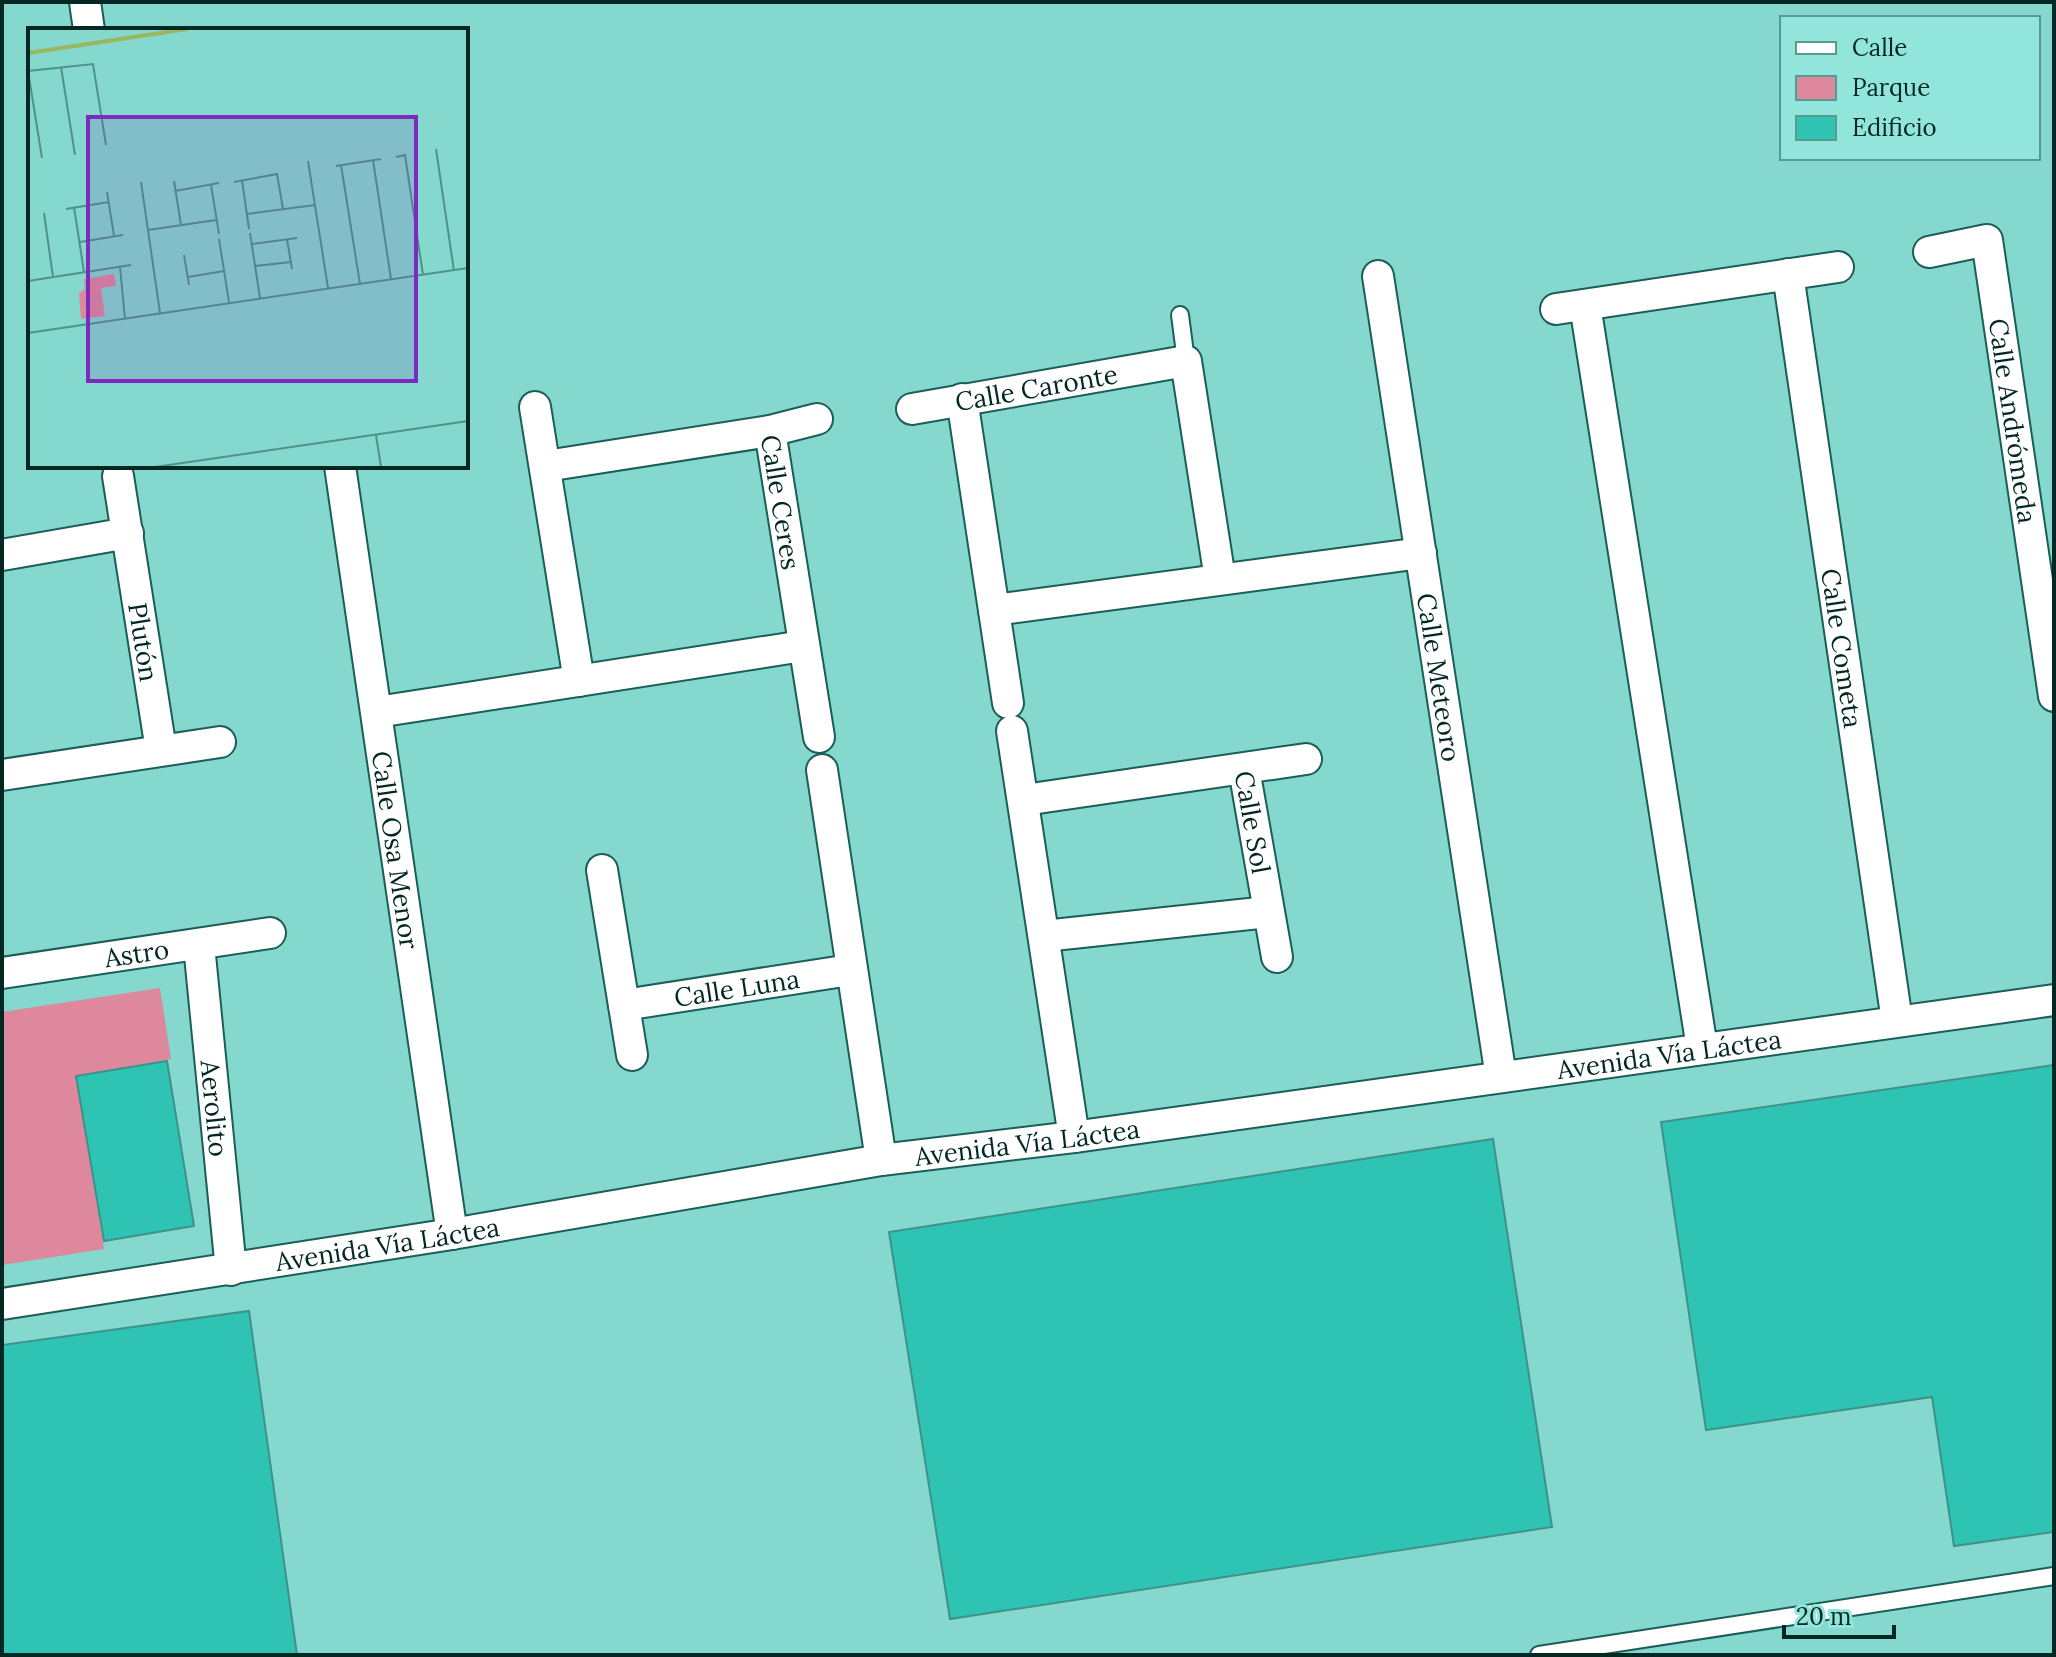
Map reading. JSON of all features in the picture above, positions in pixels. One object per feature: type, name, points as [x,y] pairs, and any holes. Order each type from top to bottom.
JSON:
[{"type":"street","points":[[85,2],[89,28]]},
{"type":"street","name":"Calle Andrómeda","points":[[1929,252],[1987,240],[2054,696]]},
{"type":"street","points":[[1702,1048],[1571,307],[1838,267]]},
{"type":"street","name":"Calle Cometa","points":[[1788,274],[1897,1021]]},
{"type":"street","name":"Calle Meteoro","points":[[1378,276],[1501,1077]]},
{"type":"street","points":[[1186,361],[1220,579]]},
{"type":"street","name":"Calle Caronte","points":[[1024,800],[962,399],[1186,361]]},
{"type":"street","points":[[912,409],[962,399]]},
{"type":"street","points":[[535,407],[579,681]]},
{"type":"street","points":[[770,431],[817,419]]},
{"type":"street","name":"Calle Ceres","points":[[546,466],[770,431],[819,737]]},
{"type":"street","name":"Calle Osa Menor","points":[[340,468],[452,1234]]},
{"type":"street","name":"Plutón","points":[[118,476],[161,750]]},
{"type":"street","points":[[2,555],[128,533]]},
{"type":"street","points":[[994,610],[1421,553]]},
{"type":"street","points":[[377,712],[803,646]]},
{"type":"street","points":[[2,775],[220,742]]},
{"type":"street","points":[[1244,769],[1306,759]]},
{"type":"street","name":"Calle Sol","points":[[1024,800],[1244,769],[1268,912],[1044,936]]},
{"type":"street","points":[[822,770],[881,1160]]},
{"type":"street","points":[[1024,800],[1074,1137]]},
{"type":"street","points":[[602,870],[632,1055]]},
{"type":"street","points":[[1268,912],[1277,957]]},
{"type":"street","name":"Astro","points":[[2,973],[270,933]]},
{"type":"street","name":"Aerolito","points":[[199,945],[231,1270]]},
{"type":"street","name":"Calle Luna","points":[[624,1005],[850,970]]},
{"type":"street","name":"Avenida Vía Láctea","points":[[2,1304],[452,1234],[881,1160],[1074,1137],[2054,1000]]},
{"type":"lane","points":[[1180,315],[1186,361]]},
{"type":"lane","points":[[1539,1655],[2054,1576]]},
{"type":"green space","points":[[160,988],[171,1059],[76,1076],[104,1249],[2,1265],[2,1012]]},
{"type":"building","points":[[167,1061],[194,1226],[104,1241],[76,1076]]},
{"type":"building","points":[[2054,1065],[2054,1532],[1954,1546],[1932,1397],[1706,1430],[1661,1122]]},
{"type":"building","points":[[1493,1139],[1552,1527],[950,1619],[889,1232]]},
{"type":"building","points":[[249,1311],[297,1655],[2,1655],[2,1345]]}]
